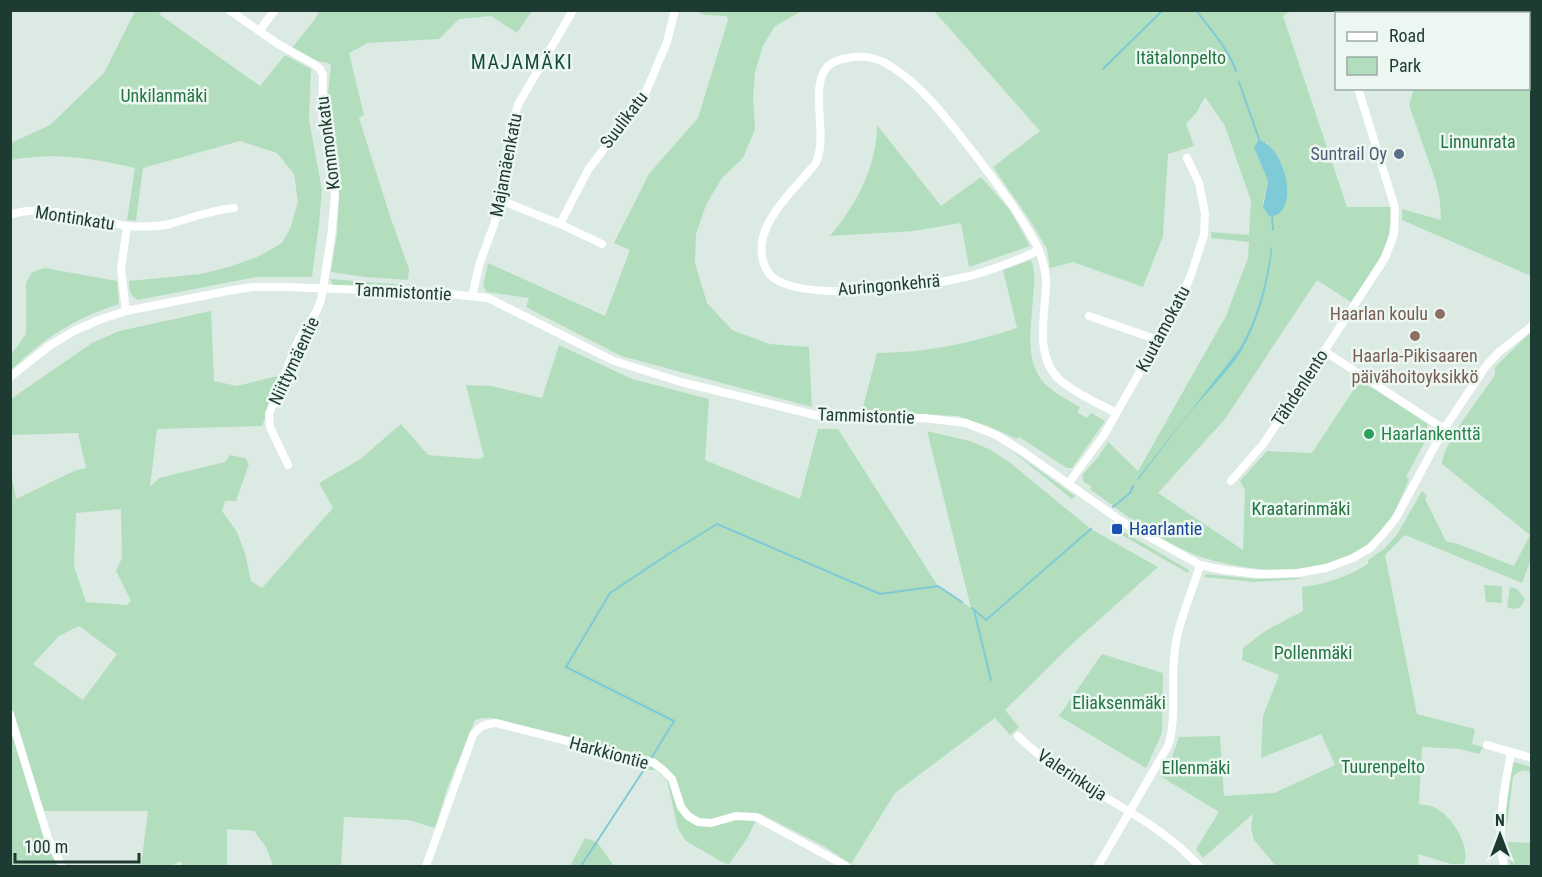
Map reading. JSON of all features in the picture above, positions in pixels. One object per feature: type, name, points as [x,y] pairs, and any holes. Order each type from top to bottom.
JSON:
[{"type":"street","name":"Kommonkatu","points":[[229,10],[296,55],[314,64],[323,75],[322,115],[335,197],[323,289]]},
{"type":"street","points":[[259,31],[275,10]]},
{"type":"street","name":"Majamäenkatu","points":[[472,296],[505,182],[510,128],[519,103],[573,10]]},
{"type":"street","name":"Suulikatu","points":[[560,224],[588,170],[645,94],[667,42],[675,10]]},
{"type":"street","name":"Auringonkehrä","points":[[1039,250],[1001,267],[910,287],[867,291],[826,290],[792,286],[774,279],[764,263],[762,240],[776,211],[816,163],[819,155],[822,135],[818,93],[826,68],[834,61],[845,58],[868,57],[891,66],[911,82],[950,122],[1017,210],[1039,250],[1046,270],[1044,349],[1052,371],[1059,380],[1071,388],[1116,413]]},
{"type":"street","name":"Tähdenlento","points":[[1232,481],[1264,443],[1385,258],[1394,234],[1393,200],[1359,90]]},
{"type":"street","name":"Kuutamokatu","points":[[1068,484],[1100,442],[1181,299],[1192,272],[1204,234],[1205,213],[1203,197],[1187,158]]},
{"type":"street","points":[[500,200],[602,243]]},
{"type":"street","points":[[127,226],[161,225],[218,209],[234,208]]},
{"type":"street","name":"Montinkatu","points":[[10,215],[40,210],[127,226],[121,269],[126,311]]},
{"type":"street","name":"Tammistontie","points":[[10,377],[49,346],[99,320],[126,311],[253,287],[472,296],[497,302],[614,361],[681,382],[827,417],[924,418],[966,423],[996,435],[1121,521],[1200,565],[1258,574],[1298,573],[1326,568],[1353,558],[1370,548],[1396,518],[1444,429],[1486,366],[1511,341],[1532,326]]},
{"type":"street","name":"Niittymäentie","points":[[288,465],[270,427],[269,414],[299,339],[316,312],[323,289]]},
{"type":"street","points":[[1089,316],[1158,340]]},
{"type":"street","points":[[1324,351],[1444,429]]},
{"type":"street","points":[[1098,867],[1129,811],[1166,753],[1170,740],[1175,647],[1200,565]]},
{"type":"street","points":[[10,714],[48,838],[62,867]]},
{"type":"street","name":"Harkkiontie","points":[[426,867],[473,735],[479,727],[496,723],[654,763],[672,779],[681,807],[688,816],[698,822],[711,824],[736,816],[756,817],[846,867]]},
{"type":"street","name":"Valerinkuja","points":[[1018,736],[1051,765],[1129,811],[1176,845],[1198,867]]},
{"type":"street","points":[[1487,745],[1532,758]]},
{"type":"street","points":[[1504,867],[1501,818],[1511,753]]},
{"type":"green space","name":"Unkilanmäki","points":[[135,11],[163,11],[159,14],[260,86],[285,55],[311,69],[309,120],[322,190],[312,277],[256,277],[138,300],[130,292],[129,281],[201,274],[257,257],[282,243],[290,229],[298,202],[294,174],[277,153],[240,141],[143,168],[136,221],[127,220],[135,168],[103,161],[59,156],[11,160],[11,143],[50,125],[104,73]]},
{"type":"green space","points":[[319,11],[532,11],[517,33],[491,16],[459,19],[439,39],[368,43],[349,53],[364,115],[359,118],[409,269],[408,280],[331,272],[337,233],[339,196],[327,105],[331,64],[313,60],[292,48]]},
{"type":"green space","points":[[696,11],[802,11],[775,26],[763,46],[755,72],[753,97],[755,129],[743,158],[722,178],[706,205],[696,234],[695,263],[707,303],[732,330],[769,344],[809,347],[812,407],[621,356],[526,307],[529,298],[487,292],[483,286],[488,263],[605,316],[630,250],[614,243],[649,174],[698,118],[728,20],[727,16],[705,15]]},
{"type":"green space","points":[[934,11],[1290,11],[1283,16],[1347,207],[1390,207],[1389,233],[1380,257],[1351,302],[1317,280],[1225,419],[1158,493],[1243,550],[1245,490],[1240,481],[1267,451],[1312,453],[1360,380],[1428,424],[1430,432],[1406,477],[1409,479],[1393,514],[1381,532],[1367,544],[1352,554],[1317,568],[1288,571],[1235,566],[1203,558],[1177,547],[1126,516],[1084,482],[1082,475],[1108,442],[1138,471],[1226,316],[1248,258],[1249,242],[1211,238],[1211,232],[1249,235],[1251,201],[1225,126],[1205,97],[1196,113],[1186,124],[1194,146],[1168,154],[1163,236],[1143,287],[1073,262],[1050,268],[1047,249],[993,167],[1040,131]],"holes":[[[1266,142],[1275,152],[1284,170],[1284,178],[1273,217],[1266,212],[1263,202],[1268,181]]]},
{"type":"green space","name":"Linnunrata","points":[[1531,11],[1531,276],[1402,220],[1402,209],[1441,220],[1436,182],[1409,105],[1414,90],[1530,90],[1530,12],[1436,12]]},
{"type":"green space","points":[[877,125],[941,206],[981,177],[1010,210],[1030,246],[969,267],[961,223],[914,231],[830,236],[863,185],[873,156]]},
{"type":"green space","points":[[1031,260],[1034,278],[1031,348],[1039,376],[1057,394],[1080,407],[1077,412],[1087,418],[1091,413],[1105,421],[1072,468],[1067,468],[1019,437],[1017,439],[958,416],[862,411],[877,353],[948,346],[1017,328],[1003,270]]},
{"type":"green space","points":[[45,268],[117,281],[119,304],[61,330],[11,370],[11,355],[26,334],[26,283],[32,272]]},
{"type":"green space","points":[[330,279],[404,285],[403,288],[333,285]]},
{"type":"green space","points":[[211,311],[214,381],[237,386],[282,375],[262,426],[157,429],[150,487],[159,478],[225,462],[230,455],[245,458],[249,464],[236,501],[225,501],[222,511],[237,532],[245,553],[251,581],[262,588],[333,508],[319,483],[359,460],[401,424],[428,455],[479,459],[484,457],[466,385],[491,386],[542,398],[559,345],[632,379],[709,399],[705,460],[800,499],[818,429],[838,429],[938,586],[971,608],[927,431],[970,441],[991,450],[1091,529],[1158,567],[1071,645],[1005,710],[1019,727],[1010,735],[995,718],[895,793],[851,864],[822,845],[759,813],[748,837],[729,864],[722,862],[686,841],[678,829],[667,780],[656,770],[644,770],[651,757],[492,718],[483,718],[475,720],[447,789],[435,828],[409,820],[344,817],[341,866],[273,866],[266,847],[254,831],[227,829],[227,866],[183,866],[180,861],[172,866],[141,866],[148,811],[41,811],[62,866],[11,866],[10,466],[16,499],[74,471],[86,468],[78,433],[11,435],[11,399],[92,343],[119,331]],"holes":[[[121,509],[122,558],[116,571],[131,601],[127,605],[86,602],[74,566],[76,513]],[[79,626],[117,654],[83,700],[33,664],[59,636]]]},
{"type":"green space","points":[[1531,332],[1532,557],[1522,583],[1405,535],[1385,555],[1417,714],[1475,729],[1472,744],[1483,747],[1479,754],[1460,749],[1422,747],[1419,804],[1431,806],[1440,811],[1453,823],[1465,848],[1464,864],[1451,864],[1418,854],[1419,866],[1276,866],[1254,840],[1251,828],[1253,814],[1203,858],[1196,849],[1219,812],[1160,776],[1171,760],[1179,737],[1220,736],[1224,796],[1274,793],[1335,765],[1321,734],[1261,758],[1263,716],[1279,675],[1242,660],[1243,648],[1265,631],[1303,611],[1302,587],[1336,579],[1368,564],[1368,560],[1385,548],[1398,533],[1422,491],[1427,496],[1425,499],[1446,541],[1514,566],[1530,535],[1442,464],[1456,431],[1495,375],[1495,367]]},
{"type":"green space","points":[[1007,447],[1075,496],[1072,499]]},
{"type":"green space","points":[[1122,531],[1189,570],[1188,573],[1120,534]]},
{"type":"green space","points":[[1206,574],[1255,579],[1300,579],[1255,582],[1204,577]]},
{"type":"green space","points":[[1484,585],[1502,586],[1502,603],[1486,602]]},
{"type":"green space","points":[[1510,587],[1517,589],[1525,599],[1520,608],[1507,607]]},
{"type":"green space","name":"Eliaksenmäki","points":[[1102,654],[1163,673],[1162,733],[1146,768],[1059,716]]},
{"type":"green space","points":[[1514,762],[1531,767],[1531,772],[1522,770],[1513,776],[1507,827],[1504,826]]},
{"type":"green space","points":[[585,838],[597,842],[614,866],[570,866]]},
{"type":"green space","points":[[1507,842],[1531,843],[1531,866],[1510,866]]},
{"type":"water","points":[[1259,140],[1269,146],[1277,156],[1286,182],[1285,206],[1279,214],[1269,216],[1263,207],[1268,181],[1254,147]]},
{"type":"water","points":[[1271,247],[1269,274],[1262,302],[1252,330],[1240,353],[1138,480],[1137,479],[1240,348],[1260,299]]},
{"type":"waterway","points":[[1103,69],[1163,10]]},
{"type":"waterway","points":[[1196,10],[1224,47],[1236,71]]},
{"type":"waterway","points":[[1239,82],[1260,142]]},
{"type":"waterway","points":[[1272,215],[1273,230]]},
{"type":"waterway","points":[[1113,507],[1130,493],[1133,486]]},
{"type":"waterway","points":[[652,757],[674,721],[566,667],[610,593],[717,524],[880,594],[938,586],[962,602]]},
{"type":"waterway","points":[[972,608],[986,620],[1091,529]]},
{"type":"waterway","points":[[974,610],[991,680]]},
{"type":"waterway","points":[[581,866],[645,768]]},
{"type":"place","name":"Suntrail Oy","points":[[1399,154]]},
{"type":"place","name":"Haarlan koulu","points":[[1440,314]]},
{"type":"place","name":"Haarla-Pikisaaren päivähoitoyksikkö","points":[[1415,336]]},
{"type":"place","name":"Haarlankenttä","points":[[1369,434]]},
{"type":"place","name":"Haarlantie","points":[[1117,529]]},
{"type":"district","name":"MAJAMÄKI","points":[[522,62]]},
{"type":"park label","name":"Itätalonpelto","points":[[1181,58]]},
{"type":"park label","name":"Kraatarinmäki","points":[[1301,509]]},
{"type":"park label","name":"Pollenmäki","points":[[1313,653]]},
{"type":"park label","name":"Tuurenpelto","points":[[1383,767]]},
{"type":"park label","name":"Ellenmäki","points":[[1196,768]]}]
